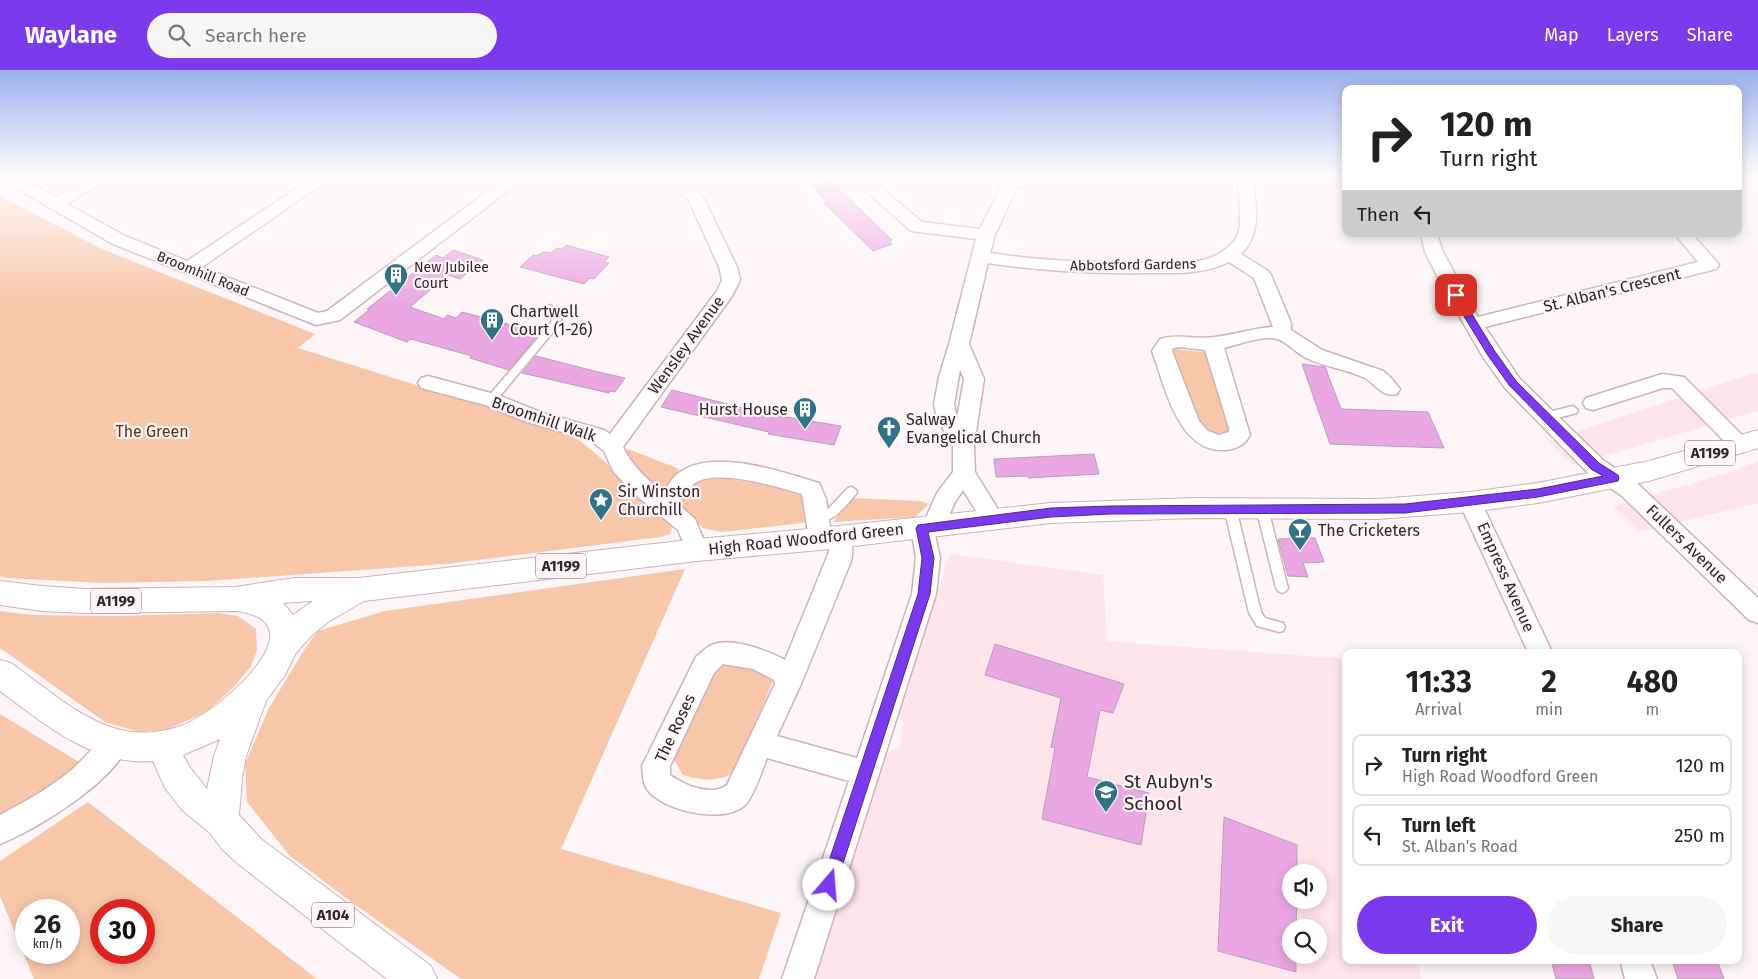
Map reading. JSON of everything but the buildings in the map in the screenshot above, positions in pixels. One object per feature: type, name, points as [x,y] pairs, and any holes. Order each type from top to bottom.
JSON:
[{"type":"main road","name":"High Road Woodford Green","points":[[230,600],[273,590],[325,588],[358,590],[697,550],[826,531],[928,527],[1051,513],[1230,508],[1378,509],[1470,502],[1538,493],[1649,471],[1749,442]]},
{"type":"main road","name":"High Road Woodford Green","points":[[253,693],[265,678],[285,644],[305,621],[323,608],[358,590]]},
{"type":"main road","name":"A1199","points":[[1,593],[77,600],[230,600]]},
{"type":"main road","points":[[230,600],[245,600],[275,612],[282,620],[286,631],[285,644]]},
{"type":"main road","points":[[2,678],[83,731],[116,744],[134,748],[162,746],[203,732],[220,722],[253,693]]},
{"type":"main road","points":[[221,820],[225,779],[230,756],[253,693]]},
{"type":"main road","name":"A104","points":[[162,746],[177,777],[194,799],[221,820],[234,838],[418,979]]},
{"type":"street","name":"Broomhill Road","points":[[82,218],[119,240],[316,320],[323,320],[333,316],[463,218]]},
{"type":"street","points":[[188,268],[262,218]]},
{"type":"street","name":"Wensley Avenue","points":[[612,446],[726,292],[731,280],[728,267],[705,218]]},
{"type":"street","points":[[907,218],[917,227],[986,235]]},
{"type":"street","points":[[993,218],[980,257],[959,344],[954,354],[944,409],[949,423],[963,445],[964,474],[993,519]]},
{"type":"street","points":[[1247,218],[1246,236],[1230,255],[1262,275],[1282,323],[1282,332]]},
{"type":"street","name":"Fullers Avenue","points":[[1430,237],[1434,252],[1473,324],[1512,383],[1595,466],[1630,490],[1758,613]]},
{"type":"street","name":"St. Alban's Crescent","points":[[1473,324],[1710,265],[1685,237]]},
{"type":"street","name":"Abbotsford Gardens","points":[[980,257],[1059,266],[1119,269],[1198,266],[1230,255]]},
{"type":"street","points":[[1213,344],[1240,428],[1240,435],[1231,442],[1217,443],[1201,436],[1190,424],[1164,362],[1162,351],[1167,343],[1213,344],[1257,334],[1282,332],[1299,346],[1314,354],[1371,372],[1380,377],[1390,389]]},
{"type":"street","points":[[1593,403],[1662,381],[1677,382],[1749,442]]},
{"type":"street","name":"Broomhill Walk","points":[[428,383],[491,400],[534,417],[597,435],[612,446],[621,465],[640,486],[687,525],[697,550]]},
{"type":"street","name":"The Roses","points":[[665,506],[686,478],[698,471],[712,470],[746,473],[811,489],[826,531],[841,552],[788,684],[737,794],[726,802],[711,803],[667,790],[657,781],[656,766],[705,665],[718,653],[733,653],[775,665],[785,673],[788,684]]},
{"type":"street","points":[[798,979],[926,582],[928,527],[945,499],[964,474]]},
{"type":"street","name":"Empress Avenue","points":[[1470,502],[1539,649]]},
{"type":"street","points":[[0,830],[47,804],[96,767],[116,744]]},
{"type":"street","points":[[760,744],[865,773]]},
{"type":"street","points":[[1636,964],[1641,979]]},
{"type":"lane","points":[[491,400],[555,324],[558,314],[550,308]]},
{"type":"lane","points":[[1545,416],[1573,410]]},
{"type":"lane","points":[[826,531],[830,514],[852,491]]},
{"type":"lane","points":[[1230,508],[1255,613],[1261,622],[1280,627]]},
{"type":"lane","points":[[1262,508],[1282,588]]},
{"type":"shaded area","points":[[1758,372],[1758,411],[1573,465],[1548,441]]},
{"type":"shaded area","points":[[1758,461],[1758,503],[1640,532],[1613,506],[1725,474]]},
{"type":"shaded area","name":"St Aubyn's School","points":[[950,554],[1103,575],[1107,641],[1342,659],[1342,964],[1419,964],[1421,979],[814,979],[885,753],[899,748],[904,724],[899,715]]},
{"type":"green space","name":"The Green","points":[[0,218],[43,218],[102,249],[315,334],[298,348],[559,430],[579,440],[595,453],[669,520],[672,528],[670,534],[661,537],[445,564],[207,581],[102,583],[7,578],[0,576]]},
{"type":"green space","points":[[1174,349],[1203,352],[1213,357],[1232,432],[1220,441],[1200,432],[1169,353]]},
{"type":"green space","points":[[628,449],[679,469],[676,482],[669,493],[659,495],[623,454]]},
{"type":"green space","points":[[722,477],[802,494],[809,508],[811,518],[803,523],[722,532],[703,528],[683,511],[682,496],[696,478]]},
{"type":"green space","points":[[851,498],[920,501],[929,504],[915,517],[833,522]]},
{"type":"green space","points":[[685,569],[561,849],[781,913],[759,979],[461,979],[354,904],[289,855],[247,802],[245,764],[269,708],[306,647],[318,631],[385,611]]},
{"type":"green space","points":[[0,611],[32,615],[117,616],[218,613],[238,616],[256,629],[257,651],[251,666],[235,686],[205,713],[168,729],[139,732],[105,722],[0,648]]},
{"type":"green space","points":[[730,654],[774,678],[736,772],[722,778],[710,780],[683,775],[671,755],[710,671]]},
{"type":"green space","points":[[0,714],[79,762],[75,771],[0,822]]},
{"type":"green space","points":[[88,802],[317,979],[34,979],[28,964],[80,964],[80,899],[15,899],[15,933],[0,896],[0,861]]},
{"type":"place","name":"New Jubilee Court","points":[[396,296]]},
{"type":"place","name":"Chartwell Court (1-26)","points":[[492,341]]},
{"type":"place","name":"Hurst House","points":[[805,430]]},
{"type":"place","name":"Salway Evangelical Church","points":[[889,449]]},
{"type":"place","name":"Sir Winston Churchill","points":[[601,521]]},
{"type":"place","name":"The Cricketers","points":[[1300,551]]},
{"type":"place","name":"St Aubyn's School","points":[[1106,813]]},
{"type":"route","points":[[829,885],[924,594],[928,558],[922,528],[1051,513],[1110,510],[1405,508],[1538,493],[1614,478],[1595,466],[1512,383],[1490,352],[1456,295]]}]
